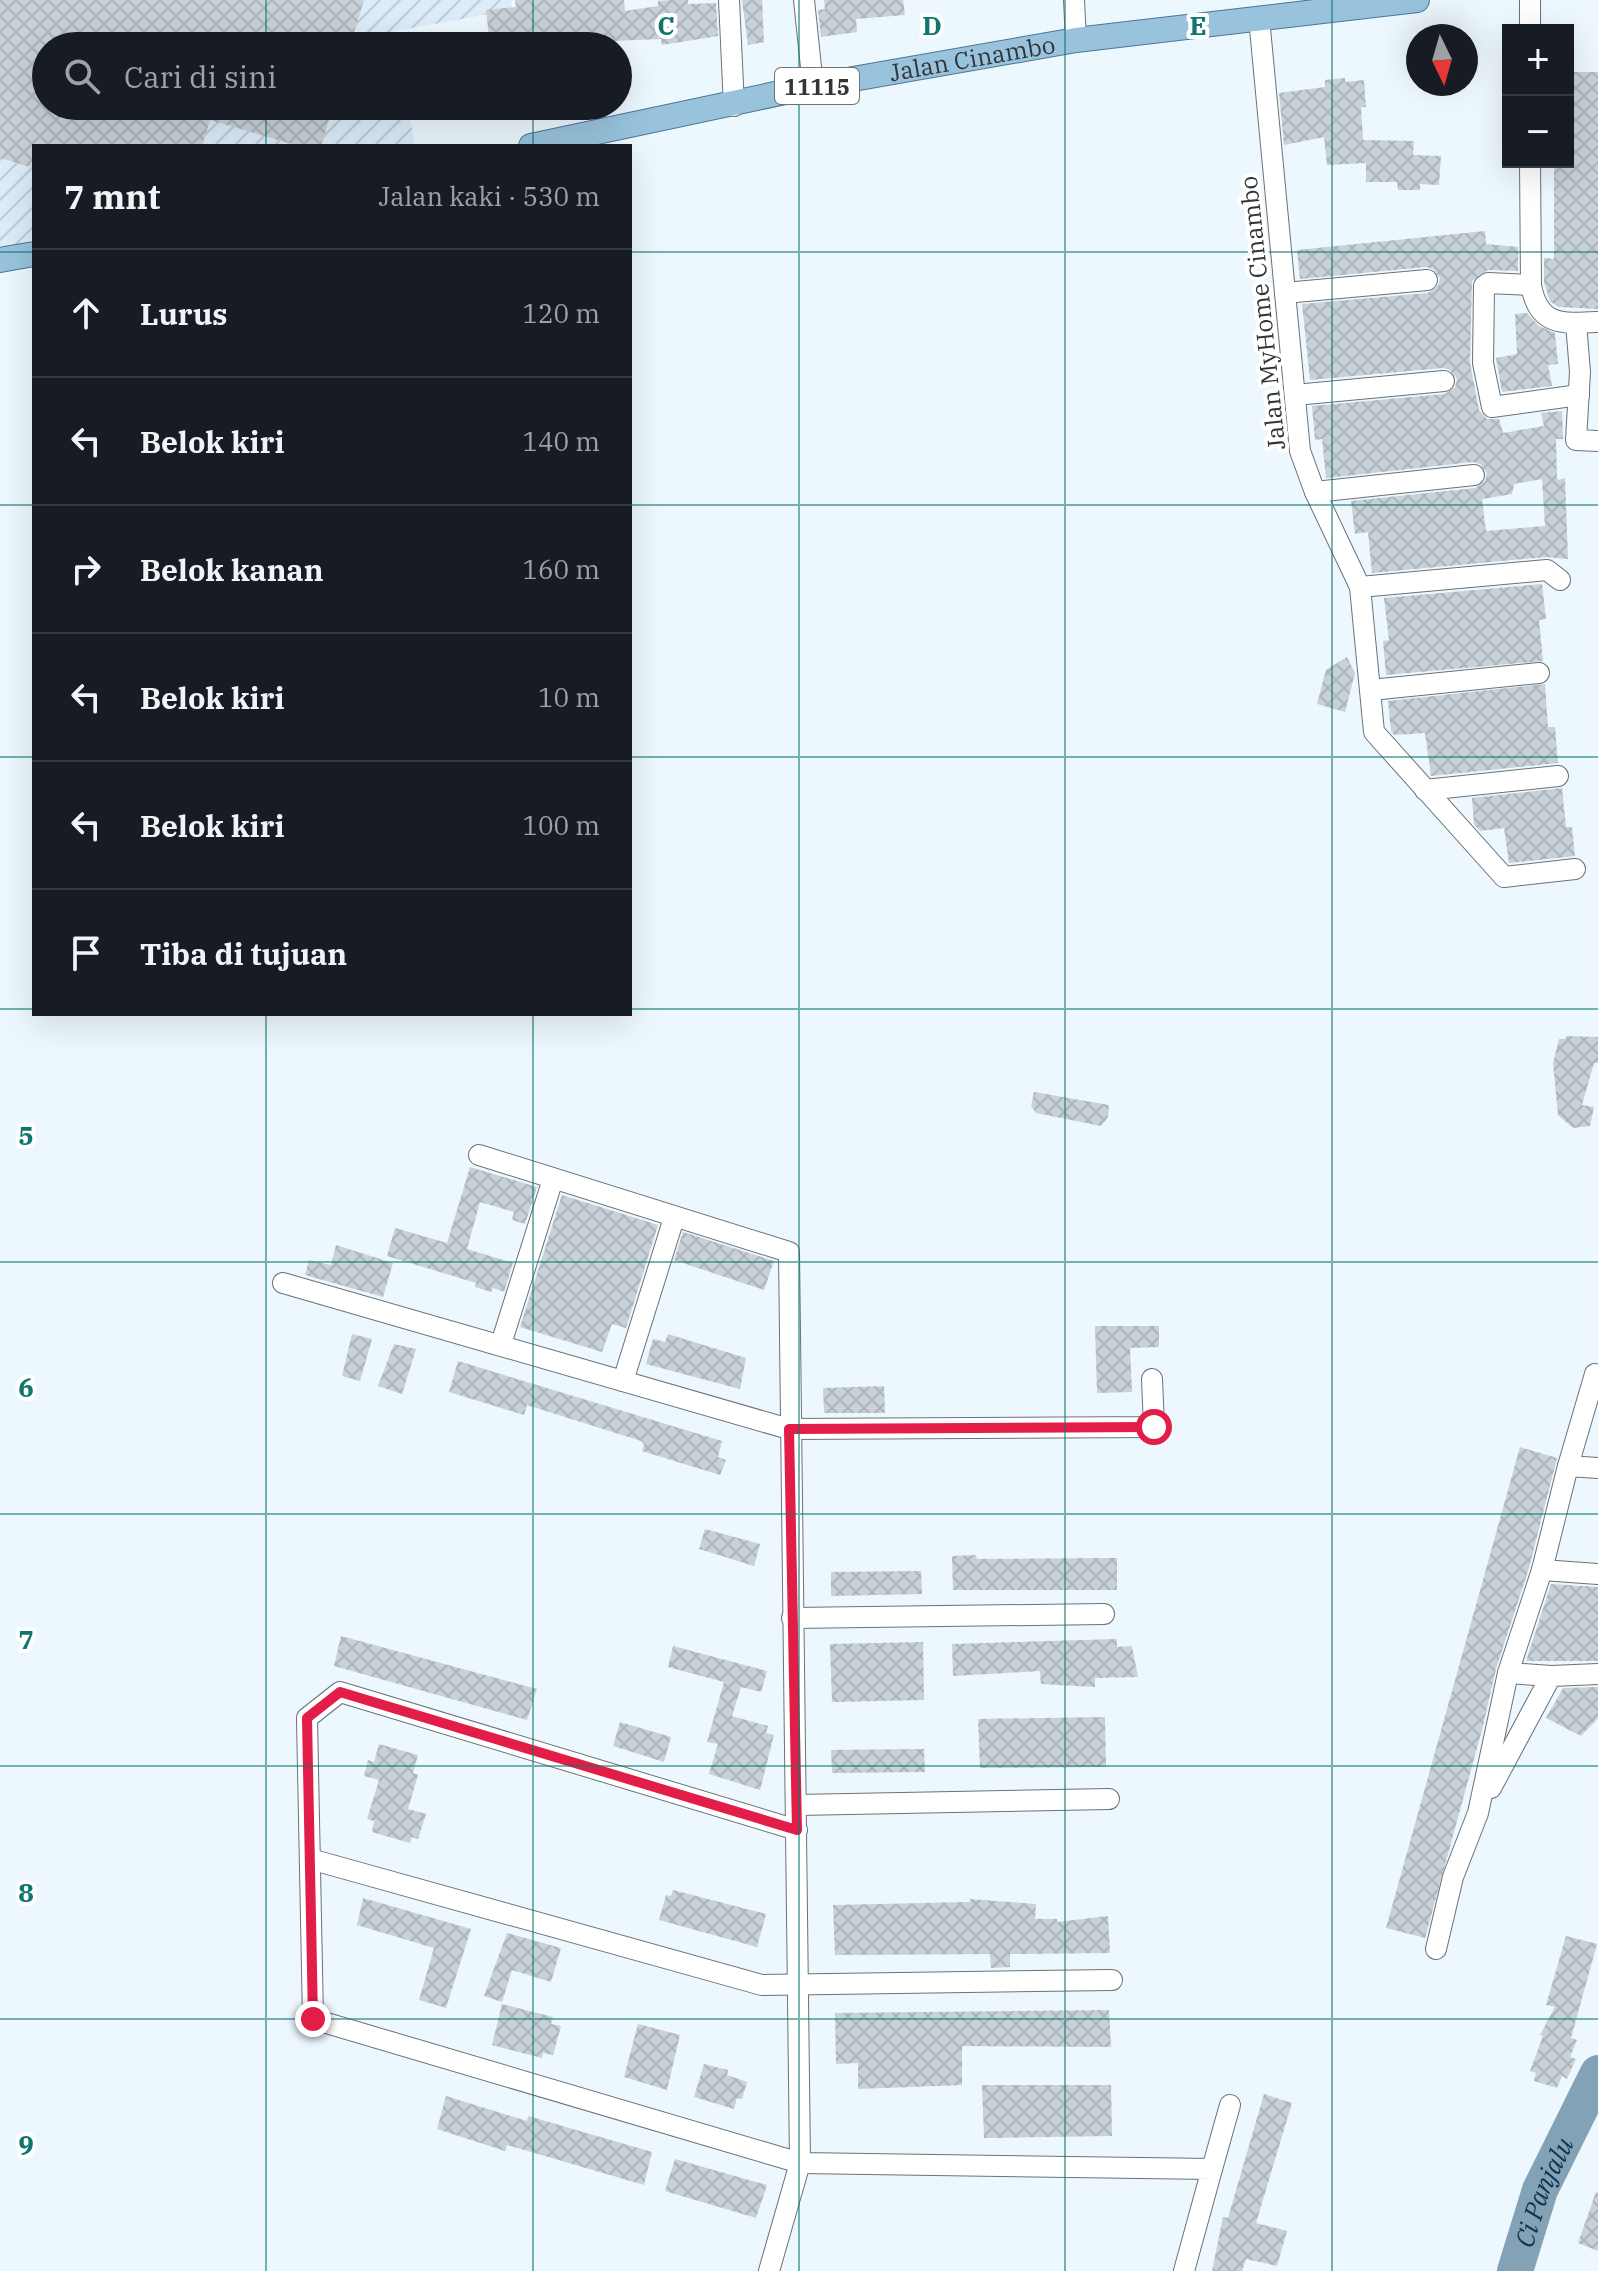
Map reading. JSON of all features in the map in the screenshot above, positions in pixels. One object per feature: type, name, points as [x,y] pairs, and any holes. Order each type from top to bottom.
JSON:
[{"type":"main road","name":"Jalan Cinambo","points":[[541,144],[734,106],[813,86],[1076,40],[1417,0]]},
{"type":"main road","points":[[0,260],[32,254]]},
{"type":"street","points":[[729,0],[734,106]]},
{"type":"street","points":[[804,0],[813,86]]},
{"type":"street","points":[[1074,0],[1076,40]]},
{"type":"street","points":[[1530,0],[1530,24]]},
{"type":"street","name":"Jalan MyHome Cinambo","points":[[1259,18],[1300,451],[1315,492],[1360,587],[1374,732],[1504,877],[1575,869]]},
{"type":"street","points":[[1530,168],[1531,285],[1539,313],[1551,319],[1576,323],[1598,322]]},
{"type":"street","points":[[1285,293],[1427,280]]},
{"type":"street","points":[[1531,285],[1488,283],[1484,286],[1483,363],[1492,407],[1579,395]]},
{"type":"street","points":[[1576,323],[1579,395],[1576,440],[1598,441]]},
{"type":"street","points":[[1295,395],[1444,381]]},
{"type":"street","points":[[1315,492],[1474,475]]},
{"type":"street","points":[[1360,587],[1547,570],[1560,580]]},
{"type":"street","points":[[1371,690],[1539,673]]},
{"type":"street","points":[[1425,790],[1558,776]]},
{"type":"street","points":[[1452,787],[1455,823]]},
{"type":"street","points":[[479,1155],[789,1252],[800,2163],[769,2271]]},
{"type":"street","points":[[501,1344],[553,1179]]},
{"type":"street","points":[[623,1381],[674,1218]]},
{"type":"street","points":[[283,1283],[789,1429],[1154,1427],[1152,1379]]},
{"type":"street","points":[[1478,1813],[1508,1673],[1542,1570],[1595,1374]]},
{"type":"street","points":[[1568,1466],[1598,1468]]},
{"type":"street","points":[[1542,1570],[1598,1574]]},
{"type":"street","points":[[792,1618],[1104,1614]]},
{"type":"street","points":[[1508,1673],[1551,1676],[1598,1674]]},
{"type":"street","points":[[1436,1949],[1449,1889],[1478,1813],[1551,1676]]},
{"type":"street","points":[[797,1830],[340,1692],[307,1718],[313,2019],[800,2163],[1212,2169]]},
{"type":"street","points":[[797,1805],[1109,1799]]},
{"type":"street","points":[[310,1859],[762,1985],[1112,1980]]},
{"type":"street","points":[[1184,2271],[1230,2105]]},
{"type":"shaded area","points":[[0,0],[511,0],[512,10],[395,32],[32,32],[32,120],[410,120],[415,144],[32,144],[32,240],[0,248]]},
{"type":"building","points":[[0,0],[364,0],[354,32],[32,32],[32,120],[210,120],[203,144],[32,144],[31,167],[0,158]]},
{"type":"building","points":[[515,0],[624,0],[625,11],[658,6],[658,1],[716,3],[718,36],[662,45],[661,39],[632,40],[632,32],[488,32],[486,10],[516,7]]},
{"type":"building","points":[[742,0],[762,0],[764,42],[748,45]]},
{"type":"building","points":[[824,0],[903,0],[905,15],[856,19],[857,32],[821,37],[818,10],[825,9]]},
{"type":"building","points":[[1574,72],[1598,72],[1598,309],[1558,307],[1550,301],[1544,283],[1544,258],[1554,259],[1554,168],[1574,168]]},
{"type":"building","points":[[1345,78],[1345,82],[1364,80],[1366,107],[1361,107],[1363,140],[1414,141],[1413,155],[1441,156],[1439,185],[1420,184],[1420,190],[1398,190],[1397,182],[1366,182],[1366,163],[1327,165],[1324,137],[1284,145],[1279,93],[1325,87],[1325,80]]},
{"type":"building","points":[[210,120],[329,120],[322,144],[291,144]]},
{"type":"building","points":[[1485,231],[1486,244],[1518,247],[1518,271],[1488,270],[1472,281],[1470,363],[1479,410],[1487,419],[1499,419],[1503,433],[1544,426],[1541,413],[1562,411],[1563,439],[1556,439],[1557,477],[1558,480],[1565,478],[1568,559],[1546,557],[1372,573],[1368,532],[1355,534],[1351,501],[1475,488],[1485,481],[1487,473],[1480,464],[1473,462],[1326,478],[1322,439],[1315,440],[1312,406],[1445,394],[1455,387],[1457,379],[1450,370],[1443,368],[1310,380],[1302,304],[1428,293],[1438,286],[1440,278],[1433,269],[1426,267],[1300,279],[1297,250]],"holes":[[[1542,479],[1545,526],[1486,531],[1482,499],[1512,494],[1514,484]]]},
{"type":"building","points":[[1527,313],[1539,326],[1555,333],[1558,364],[1548,365],[1552,386],[1502,392],[1496,358],[1517,354],[1515,314]]},
{"type":"building","points":[[1542,584],[1546,619],[1539,620],[1543,661],[1386,675],[1383,641],[1389,640],[1384,598]]},
{"type":"building","points":[[1347,657],[1355,673],[1345,712],[1317,704],[1326,670]]},
{"type":"building","points":[[1545,684],[1548,727],[1555,727],[1558,763],[1431,776],[1425,733],[1394,735],[1391,731],[1388,701]]},
{"type":"building","points":[[1562,788],[1566,827],[1572,827],[1575,856],[1509,863],[1504,828],[1480,831],[1474,824],[1472,798]]},
{"type":"building","points":[[1566,1036],[1598,1037],[1598,1063],[1594,1063],[1582,1105],[1594,1107],[1590,1126],[1573,1128],[1558,1115],[1553,1063],[1559,1039],[1566,1039]]},
{"type":"building","points":[[1034,1092],[1109,1105],[1108,1117],[1101,1126],[1036,1113],[1031,1106]]},
{"type":"building","points":[[470,1167],[537,1187],[525,1224],[512,1220],[514,1212],[480,1202],[467,1249],[513,1263],[504,1292],[493,1288],[491,1292],[475,1287],[476,1283],[387,1256],[395,1228],[447,1243]]},
{"type":"building","points":[[562,1195],[658,1225],[626,1328],[612,1324],[602,1352],[520,1327]]},
{"type":"building","points":[[683,1232],[774,1261],[764,1290],[674,1260]]},
{"type":"building","points":[[336,1245],[393,1263],[383,1297],[305,1275],[309,1260],[331,1265]]},
{"type":"building","points":[[1095,1326],[1159,1326],[1159,1347],[1130,1348],[1132,1392],[1097,1393]]},
{"type":"building","points":[[352,1334],[372,1339],[360,1381],[342,1376]]},
{"type":"building","points":[[668,1334],[746,1358],[740,1389],[646,1364],[653,1339],[665,1342]]},
{"type":"building","points":[[394,1344],[416,1349],[402,1394],[378,1386]]},
{"type":"building","points":[[458,1361],[722,1441],[718,1457],[726,1460],[720,1475],[642,1451],[644,1444],[641,1441],[527,1405],[524,1415],[449,1392]]},
{"type":"building","points":[[884,1386],[885,1413],[824,1413],[823,1388]]},
{"type":"building","points":[[1520,1447],[1557,1458],[1529,1568],[1496,1669],[1425,1938],[1386,1928]]},
{"type":"building","points":[[705,1529],[760,1544],[754,1566],[699,1549]]},
{"type":"building","points":[[976,1555],[977,1559],[1117,1558],[1117,1590],[953,1590],[952,1556]]},
{"type":"building","points":[[921,1571],[922,1594],[831,1596],[831,1572]]},
{"type":"building","points":[[1551,1584],[1598,1587],[1598,1661],[1526,1661]]},
{"type":"building","points":[[341,1636],[537,1689],[527,1720],[334,1666]]},
{"type":"building","points":[[1117,1639],[1117,1647],[1132,1646],[1138,1677],[1095,1678],[1095,1687],[1041,1684],[1040,1671],[953,1676],[952,1644]]},
{"type":"building","points":[[923,1642],[924,1700],[832,1702],[830,1644]]},
{"type":"building","points":[[673,1646],[767,1671],[761,1692],[741,1687],[732,1716],[768,1726],[766,1733],[774,1735],[760,1790],[709,1774],[718,1744],[707,1742],[724,1682],[668,1667]]},
{"type":"building","points":[[1598,1687],[1598,1718],[1581,1736],[1546,1718],[1563,1688]]},
{"type":"building","points":[[1105,1717],[1106,1767],[980,1768],[978,1719]]},
{"type":"building","points":[[620,1722],[671,1737],[664,1762],[613,1746]]},
{"type":"building","points":[[379,1744],[418,1755],[413,1773],[418,1775],[408,1809],[426,1814],[418,1839],[412,1837],[410,1843],[372,1832],[374,1821],[367,1819],[379,1780],[364,1776],[368,1760],[374,1762]]},
{"type":"building","points":[[924,1749],[925,1772],[832,1773],[831,1750]]},
{"type":"building","points":[[673,1890],[766,1914],[757,1947],[659,1920],[666,1895],[671,1896]]},
{"type":"building","points":[[363,1898],[471,1929],[446,2008],[419,2000],[434,1948],[357,1925]]},
{"type":"building","points":[[970,1899],[1036,1904],[1035,1919],[1057,1919],[1057,1922],[1108,1916],[1110,1953],[1010,1954],[1010,1967],[991,1968],[990,1954],[835,1955],[833,1905],[970,1902]]},
{"type":"building","points":[[507,1933],[561,1948],[551,1982],[512,1970],[502,2002],[484,1996]]},
{"type":"building","points":[[1566,1936],[1597,1944],[1571,2038],[1577,2040],[1570,2057],[1576,2059],[1567,2079],[1562,2076],[1557,2088],[1534,2081],[1536,2073],[1530,2071],[1543,2036],[1540,2035],[1555,2007],[1546,2005]]},
{"type":"building","points":[[502,2004],[553,2017],[551,2024],[561,2026],[553,2055],[543,2053],[542,2058],[492,2045]]},
{"type":"building","points":[[1109,2010],[1111,2047],[962,2046],[962,2085],[858,2089],[858,2063],[836,2064],[835,2013]]},
{"type":"building","points":[[638,2024],[680,2035],[667,2090],[624,2077]]},
{"type":"building","points":[[704,2064],[728,2070],[727,2075],[747,2082],[742,2099],[737,2098],[734,2109],[694,2097]]},
{"type":"building","points":[[982,2085],[1111,2085],[1112,2136],[984,2138]]},
{"type":"building","points":[[1264,2094],[1292,2103],[1256,2223],[1287,2231],[1277,2266],[1246,2259],[1242,2271],[1212,2271],[1223,2217],[1228,2218]]},
{"type":"building","points":[[446,2096],[527,2121],[528,2116],[652,2152],[644,2185],[507,2145],[505,2151],[437,2129]]},
{"type":"building","points":[[675,2159],[767,2185],[756,2218],[665,2191]]},
{"type":"building","points":[[1598,2193],[1598,2251],[1578,2243]]},
{"type":"waterway","name":"Ci Panjalu","points":[[1515,2271],[1540,2190],[1598,2073]]},
{"type":"route","points":[[313,2019],[307,1718],[340,1692],[797,1830],[789,1429],[1154,1427]]}]
